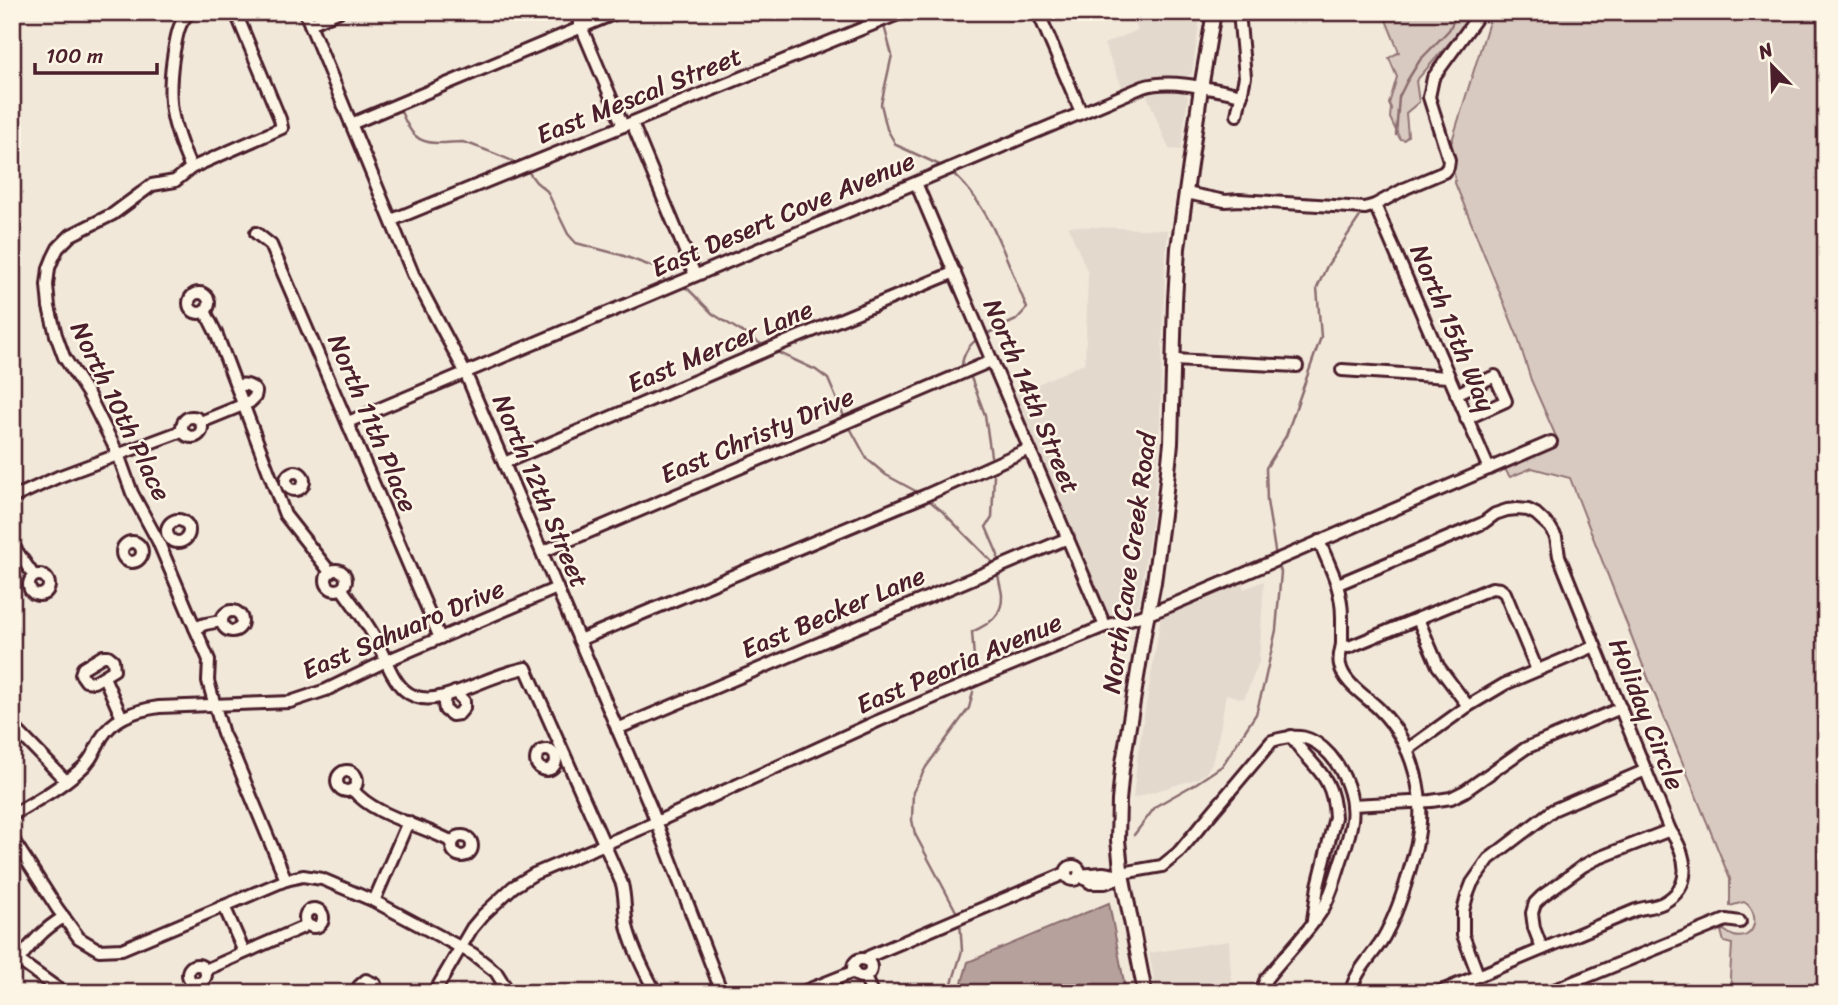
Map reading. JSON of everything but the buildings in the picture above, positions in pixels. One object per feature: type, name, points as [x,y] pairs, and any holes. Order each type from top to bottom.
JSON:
[{"type":"main road","name":"North Cave Creek Road","points":[[1145,993],[1122,875],[1118,840],[1122,769],[1158,559],[1168,477],[1176,273],[1214,12]]},
{"type":"street","points":[[191,12],[180,25],[177,34],[170,98],[177,135],[191,168],[282,128],[238,18],[233,12],[221,13]]},
{"type":"street","name":"North 12th Street","points":[[304,12],[413,274],[465,372],[542,552],[656,821],[722,993]]},
{"type":"street","points":[[310,24],[338,12]]},
{"type":"street","points":[[575,12],[695,275]]},
{"type":"street","points":[[351,124],[618,12]]},
{"type":"street","name":"East Mescal Street","points":[[392,220],[904,12]]},
{"type":"street","points":[[1237,115],[1245,78],[1239,12]]},
{"type":"street","points":[[1186,192],[1226,201],[1365,208],[1444,172],[1449,160],[1429,97],[1433,78],[1478,12]]},
{"type":"street","points":[[1042,13],[1081,112]]},
{"type":"street","name":"East Desert Cove Avenue","points":[[348,422],[1154,83],[1242,94]]},
{"type":"street","name":"North 10th Place","points":[[191,168],[175,181],[152,185],[113,214],[71,236],[58,248],[49,268],[49,307],[64,357],[88,394],[118,454],[132,493],[163,538],[209,660],[208,681],[223,734],[286,880]]},
{"type":"street","name":"North 14th Street","points":[[916,183],[1105,626]]},
{"type":"street","name":"North 15th Way","points":[[1376,205],[1489,469]]},
{"type":"street","name":"North 11th Place","points":[[256,233],[271,245],[440,638]]},
{"type":"street","name":"East Mercer Lane","points":[[504,463],[955,272]]},
{"type":"street","points":[[205,311],[237,386],[285,514],[330,572],[326,577],[328,586],[333,590],[342,589],[374,636],[396,683],[411,696],[432,699],[526,668],[559,755],[605,844],[622,884],[628,929],[656,993]]},
{"type":"street","points":[[1174,359],[1297,366]]},
{"type":"street","name":"East Christy Drive","points":[[542,552],[991,361]]},
{"type":"street","points":[[1342,370],[1448,377]]},
{"type":"street","points":[[1456,394],[1495,376],[1506,401],[1466,419]]},
{"type":"street","points":[[12,498],[58,477],[182,431],[182,422],[187,417],[193,416],[201,422],[244,405]]},
{"type":"street","name":"East Peoria Avenue","points":[[434,993],[472,928],[483,915],[513,887],[544,869],[878,721],[1105,626],[1148,614],[1551,442]]},
{"type":"street","points":[[579,640],[924,496],[1029,449]]},
{"type":"street","points":[[275,491],[286,485]]},
{"type":"street","name":"Holiday Circle","points":[[1338,584],[1483,523],[1495,514],[1507,510],[1528,510],[1543,519],[1556,537],[1559,556],[1595,646],[1670,830],[1685,857],[1685,874],[1681,886],[1666,902],[1636,910],[1437,993]]},
{"type":"street","name":"North 10th Place","points":[[141,547],[163,538]]},
{"type":"street","name":"East Becker Lane","points":[[617,729],[1068,538]]},
{"type":"street","points":[[1319,541],[1338,584],[1342,613],[1342,646],[1339,656],[1343,674],[1392,724],[1407,750],[1415,772],[1419,802],[1416,846],[1397,907],[1380,945],[1358,974],[1351,993]]},
{"type":"street","points":[[12,544],[34,576]]},
{"type":"street","name":"East Sahuaro Drive","points":[[122,718],[144,709],[290,702],[326,690],[386,661],[557,588]]},
{"type":"street","points":[[1342,646],[1349,647],[1492,588],[1505,593],[1537,670]]},
{"type":"street","points":[[1418,619],[1438,666],[1468,706]]},
{"type":"street","points":[[195,628],[221,621]]},
{"type":"street","points":[[1407,750],[1468,706],[1505,684],[1595,646]]},
{"type":"street","points":[[12,815],[66,781],[91,760],[103,736],[122,718],[104,677]]},
{"type":"street","points":[[1352,805],[1451,798],[1526,748],[1621,708]]},
{"type":"street","points":[[12,725],[66,781]]},
{"type":"street","points":[[1291,736],[1298,748],[1322,772],[1335,808],[1333,831],[1318,886],[1313,922]]},
{"type":"street","points":[[865,960],[870,964],[871,970],[865,976],[857,976],[853,972],[856,961],[865,960],[1066,873],[1068,868],[1074,866],[1079,870],[1079,875],[1091,883],[1105,883],[1122,875],[1167,862],[1178,853],[1272,741],[1291,736],[1308,738],[1322,747],[1336,763],[1345,779],[1353,818],[1323,909],[1266,979],[1261,993]]},
{"type":"street","points":[[1478,975],[1463,935],[1463,911],[1472,883],[1489,859],[1553,810],[1646,770]]},
{"type":"street","points":[[353,790],[378,809],[453,842]]},
{"type":"street","points":[[374,901],[408,822]]},
{"type":"street","points":[[1542,949],[1532,919],[1535,904],[1542,896],[1596,859],[1670,830]]},
{"type":"street","points":[[12,838],[79,938],[99,950],[122,949],[286,880],[303,876],[322,879],[374,901],[483,960],[496,972],[509,993]]},
{"type":"street","points":[[224,906],[244,953]]},
{"type":"street","points":[[64,917],[35,938],[15,964],[64,993]]},
{"type":"street","points":[[1547,993],[1726,920],[1740,922]]},
{"type":"street","points":[[205,970],[307,924]]},
{"type":"street","points":[[800,993],[853,972]]},
{"type":"street","points":[[865,976],[872,993]]},
{"type":"street","points":[[358,993],[360,983],[366,980],[375,984],[376,993]]},
{"type":"shaded area","points":[[1131,12],[1201,12],[1192,74],[1186,77],[1154,77],[1123,89],[1104,44],[1138,30]]},
{"type":"shaded area","points":[[1403,12],[1472,12],[1470,19],[1416,81],[1419,102],[1406,113],[1408,136],[1404,140],[1400,139],[1390,118],[1389,104],[1397,77],[1389,58],[1399,52],[1386,20]]},
{"type":"shaded area","points":[[1492,12],[1826,12],[1826,993],[1736,993],[1730,977],[1732,944],[1724,942],[1721,931],[1734,936],[1747,935],[1754,925],[1753,913],[1744,902],[1730,906],[1730,879],[1570,478],[1532,468],[1510,477],[1502,465],[1558,441],[1531,380],[1517,335],[1455,183],[1451,144]]},
{"type":"shaded area","points":[[1159,89],[1182,91],[1188,96],[1181,150],[1169,149],[1146,93]]},
{"type":"shaded area","points":[[1068,226],[1168,230],[1159,448],[1151,524],[1139,602],[1134,608],[1111,617],[1105,614],[1013,395],[1085,363],[1088,273]]},
{"type":"shaded area","points":[[1241,581],[1244,589],[1264,581],[1259,662],[1244,699],[1226,694],[1212,763],[1205,774],[1133,798],[1161,617]]},
{"type":"shaded area","points":[[1109,903],[1126,993],[959,993],[968,962]]},
{"type":"shaded area","points":[[1229,941],[1232,993],[1157,993],[1149,953]]},
{"type":"waterway","points":[[1396,135],[1399,97],[1407,81],[1420,60],[1449,30],[1458,12]]},
{"type":"waterway","points":[[883,22],[892,55],[881,104],[887,129],[896,145],[944,167]]},
{"type":"waterway","points":[[399,107],[413,134],[424,141],[462,142],[518,164]]},
{"type":"waterway","points":[[527,170],[547,191],[568,234],[576,243],[656,268],[668,282]]},
{"type":"waterway","points":[[950,171],[964,184],[987,216],[1027,308],[1016,320],[984,335]]},
{"type":"waterway","points":[[1276,557],[1267,501],[1266,468],[1286,436],[1321,337],[1317,288],[1327,266],[1363,212]]},
{"type":"waterway","points":[[681,286],[688,289],[713,314],[766,347]]},
{"type":"waterway","points":[[966,369],[962,365],[965,354],[979,338]]},
{"type":"waterway","points":[[775,351],[816,370],[828,379],[846,421]]},
{"type":"waterway","points":[[970,375],[985,415],[991,456]]},
{"type":"waterway","points":[[849,426],[867,459],[886,475],[921,494]]},
{"type":"waterway","points":[[994,475],[992,518],[986,527],[998,555],[998,565]]},
{"type":"waterway","points":[[926,498],[994,564]]},
{"type":"waterway","points":[[1134,835],[1156,806],[1222,766],[1256,714],[1276,630],[1281,572],[1278,563]]},
{"type":"waterway","points":[[975,671],[972,632],[989,622],[1000,609],[1002,595],[998,572]]},
{"type":"waterway","points":[[958,915],[915,834],[912,820],[913,792],[926,767],[969,708],[973,692]]},
{"type":"waterway","points":[[949,993],[962,951],[960,921]]}]
